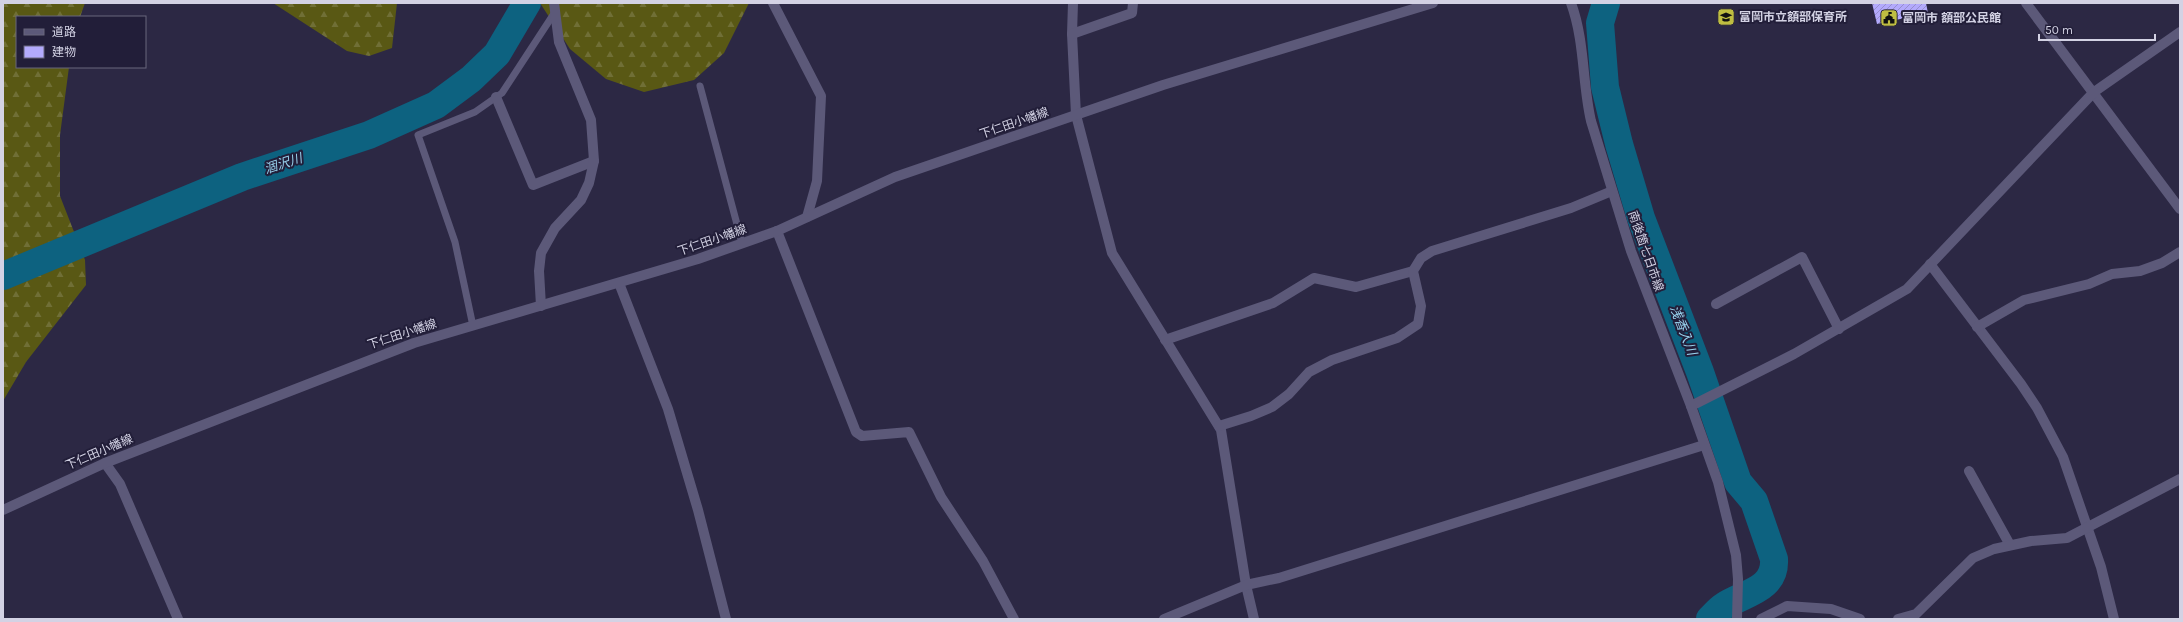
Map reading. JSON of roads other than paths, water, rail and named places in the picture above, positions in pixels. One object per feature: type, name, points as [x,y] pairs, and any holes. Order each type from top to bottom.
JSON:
[{"type":"street","points":[[773,3],[821,96],[817,181],[807,216]]},
{"type":"street","points":[[1073,3],[1072,34],[1076,115],[1112,253],[1221,430],[1246,585],[1254,619]]},
{"type":"street","points":[[1072,34],[1132,13],[1133,3]]},
{"type":"street","name":"下仁田小幡線","points":[[3,510],[105,463],[358,363],[414,343],[698,259],[777,231],[896,176],[1163,85],[1433,3]]},
{"type":"street","name":"南後箇七日市線","points":[[1571,3],[1577,19],[1586,100],[1612,191],[1631,251],[1691,406],[1728,520],[1736,555],[1738,584],[1737,618]]},
{"type":"street","points":[[2026,3],[2180,209]]},
{"type":"street","points":[[542,306],[539,270],[541,254],[555,228],[581,200],[589,183],[594,160],[591,120],[559,42],[554,8]]},
{"type":"street","points":[[1691,406],[1794,354],[1907,289],[2094,92],[2180,32]]},
{"type":"street","points":[[496,97],[533,185],[594,160]]},
{"type":"street","points":[[1165,340],[1273,303],[1314,278],[1356,287],[1413,271],[1421,258],[1432,251],[1571,208],[1612,191]]},
{"type":"street","points":[[777,231],[856,432],[862,436],[909,432],[941,497],[983,561],[1014,619]]},
{"type":"street","points":[[1977,327],[2024,300],[2089,284],[2112,274],[2140,271],[2162,264],[2180,252]]},
{"type":"street","points":[[1716,304],[1802,257],[1839,329]]},
{"type":"street","points":[[1930,264],[2037,408],[2063,457],[2101,567],[2114,619]]},
{"type":"street","points":[[1219,426],[1251,416],[1272,407],[1289,394],[1309,372],[1332,360],[1397,338],[1418,324],[1420,306],[1413,271]]},
{"type":"street","points":[[619,282],[668,409],[698,510],[726,619]]},
{"type":"street","points":[[1164,619],[1246,585],[1286,576],[1704,445]]},
{"type":"street","points":[[105,463],[120,484],[178,619]]},
{"type":"street","points":[[1969,471],[2010,545]]},
{"type":"street","points":[[1898,619],[1916,614],[1973,558],[1994,548],[2031,540],[2067,538],[2180,479]]},
{"type":"street","points":[[1761,619],[1786,606],[1831,609],[1860,619]]},
{"type":"lane","points":[[473,326],[455,242],[418,135],[475,112],[502,93],[554,8]]},
{"type":"lane","points":[[700,86],[742,243]]},
{"type":"waterway","name":"涸沢川","points":[[3,276],[242,177],[369,135],[436,105],[471,79],[497,54],[527,3]]},
{"type":"waterway","name":"浅香入川","points":[[1606,3],[1600,23],[1605,87],[1619,144],[1641,218],[1700,372],[1738,482],[1754,501],[1774,559],[1770,578],[1764,584],[1749,594],[1724,606],[1710,619]]},
{"type":"place","name":"富岡市立額部保育所","points":[[1726,17]]},
{"type":"place","name":"富岡市 額部公民館","points":[[1889,18]]}]
